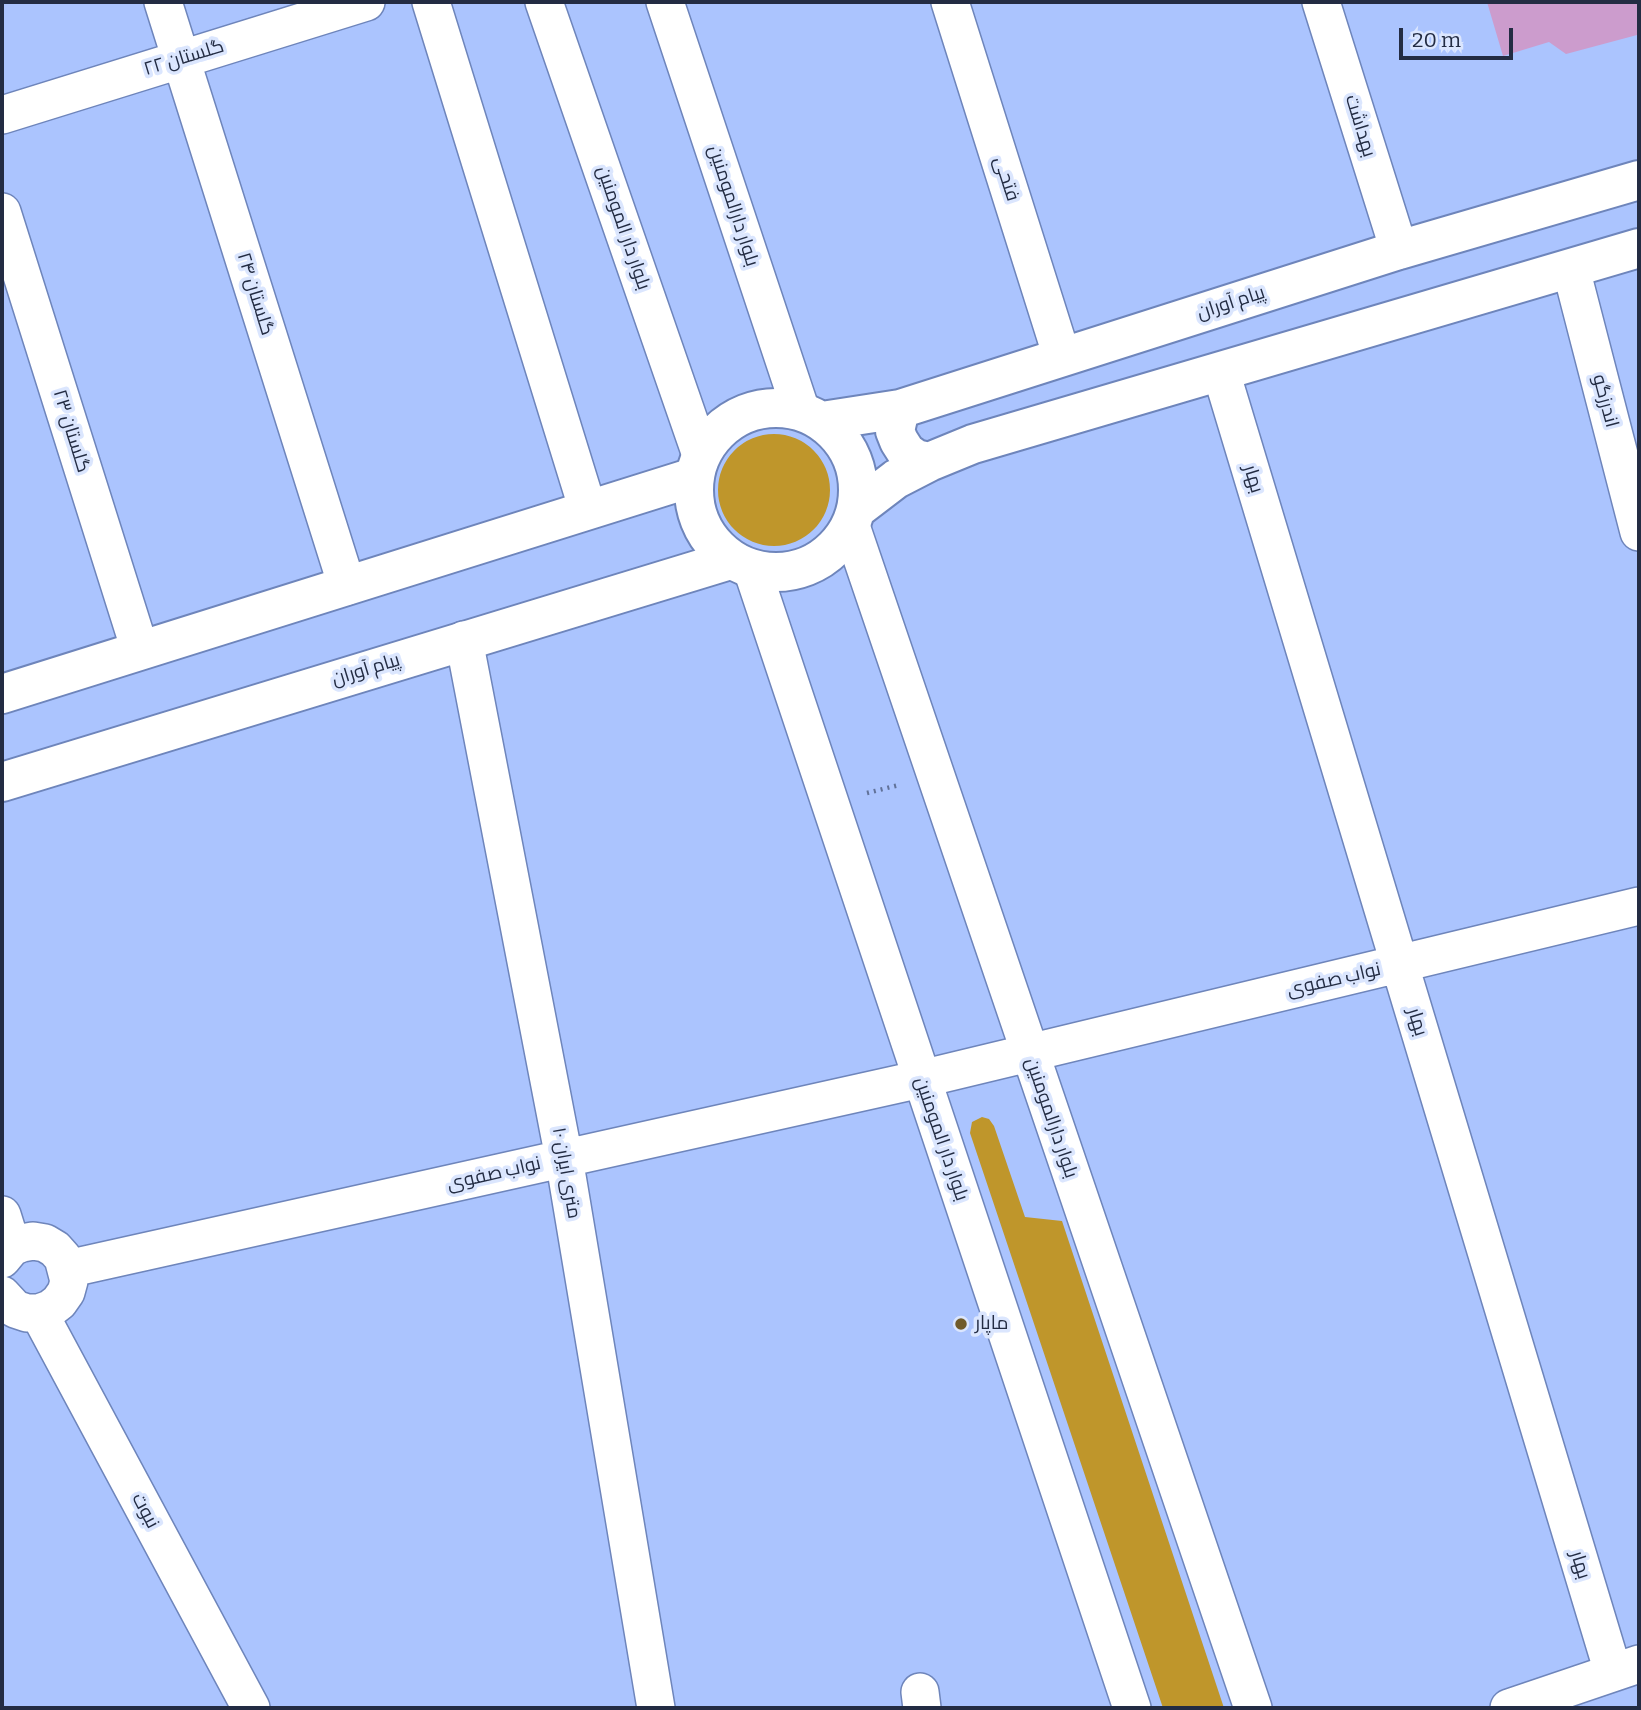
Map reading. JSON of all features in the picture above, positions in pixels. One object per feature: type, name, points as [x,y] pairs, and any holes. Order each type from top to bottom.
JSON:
[{"type":"main road","name":"پیام آوران","points":[[811,416],[900,409],[1399,250],[1639,180]]},
{"type":"main road","points":[[855,517],[859,480],[852,457],[839,437],[811,416],[777,407],[753,410],[732,420],[714,435],[697,466],[694,501],[700,524],[713,543],[741,564],[775,573],[799,570],[820,561],[838,546],[855,517],[896,479],[973,444],[1639,248]]},
{"type":"main road","points":[[900,409],[895,431],[899,442],[906,452],[916,459],[929,462]]},
{"type":"main road","points":[[2,694],[588,510],[697,466]]},
{"type":"main road","name":"پیام آوران","points":[[2,782],[464,640],[741,564]]},
{"type":"street","name":"گلستان ۲۴","points":[[163,2],[347,586]]},
{"type":"street","name":"گلستان ۲۲","points":[[2,115],[366,2]]},
{"type":"street","points":[[431,2],[588,510]]},
{"type":"street","name":"بلوار دار المومنین","points":[[544,2],[697,466]]},
{"type":"street","name":"بلوار دارالمومنین","points":[[665,2],[811,416]]},
{"type":"street","name":"فتحی","points":[[950,2],[1062,357]]},
{"type":"street","name":"بهداشت","points":[[1321,2],[1399,250]]},
{"type":"street","name":"گلستان ۲۳","points":[[2,212],[140,650]]},
{"type":"street","name":"اندرزگو","points":[[1571,269],[1639,532]]},
{"type":"street","name":"بهار","points":[[1221,372],[1399,965],[1626,1668]]},
{"type":"street","name":"بلوار دارالمومنین","points":[[855,517],[936,776],[1253,1708]]},
{"type":"street","name":"بلوار دار المومنین","points":[[741,564],[829,802],[1132,1708]]},
{"type":"street","name":"۱۰ متری ایران","points":[[464,640],[564,1158],[656,1708]]},
{"type":"street","name":"نواب صفوی","points":[[67,1269],[921,1079],[1639,906]]},
{"type":"street","points":[[2,1295],[15,1309],[39,1313],[59,1302],[69,1281],[63,1258],[55,1249],[45,1243],[5,1240]]},
{"type":"street","name":"نبوت","points":[[39,1313],[251,1708]]},
{"type":"street","points":[[1509,1708],[1626,1668]]},
{"type":"path","points":[[829,802],[936,776]]},
{"type":"shaded area","points":[[774,434],[795,439],[813,451],[825,469],[830,490],[825,511],[813,529],[795,541],[774,546],[753,541],[735,529],[723,511],[718,490],[723,469],[735,451],[753,439]]},
{"type":"shaded area","points":[[982,1117],[989,1119],[994,1126],[1025,1217],[1062,1221],[1224,1708],[1163,1708],[970,1133],[972,1122]]},
{"type":"building","points":[[1487,2],[1639,2],[1639,30],[1637,35],[1566,54],[1549,42],[1503,56]]},
{"type":"place","name":"ماپار","points":[[961,1324]]}]
